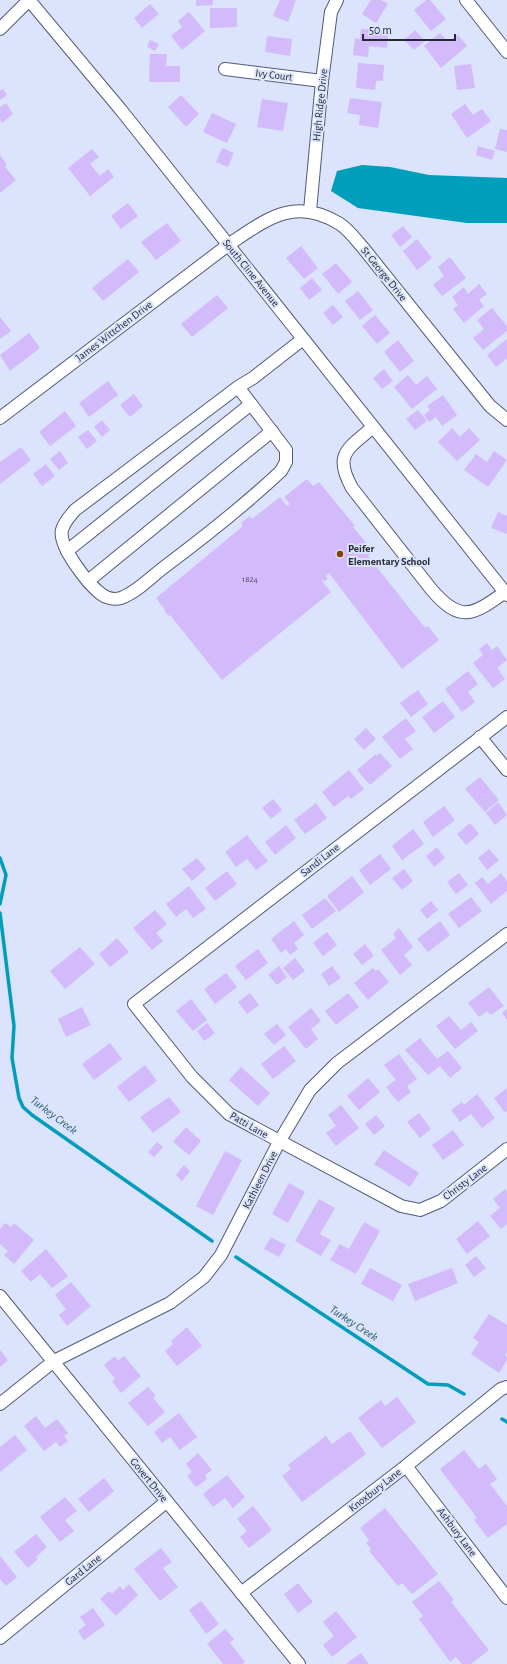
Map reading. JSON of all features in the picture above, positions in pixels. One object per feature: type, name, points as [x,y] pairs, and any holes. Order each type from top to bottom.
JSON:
[{"type":"street","points":[[0,28],[29,0]]},
{"type":"street","name":"South Cline Avenue","points":[[29,0],[121,110],[506,594]]},
{"type":"street","name":"High Ridge Drive","points":[[310,211],[322,81],[332,12],[338,0]]},
{"type":"street","points":[[466,0],[507,52]]},
{"type":"street","name":"Ivy Court","points":[[225,69],[322,81]]},
{"type":"street","name":"St George Drive","points":[[228,245],[260,224],[285,212],[310,211],[341,225],[364,249],[490,406],[507,420]]},
{"type":"street","name":"James Wittchen Drive","points":[[0,418],[228,245]]},
{"type":"street","points":[[238,387],[286,450],[286,462],[281,471],[215,527],[135,590],[120,598],[109,598],[100,594],[88,581],[63,543],[62,531],[67,520],[75,510],[238,387],[253,378],[303,339]]},
{"type":"street","points":[[67,551],[251,404]]},
{"type":"street","points":[[373,427],[350,447],[343,457],[342,466],[345,475],[352,488],[431,589],[452,609],[464,613],[474,612],[506,594]]},
{"type":"street","points":[[88,581],[272,431]]},
{"type":"street","name":"Sandi Lane","points":[[134,1004],[507,717]]},
{"type":"street","points":[[480,737],[507,770]]},
{"type":"street","name":"Kathleen Drive","points":[[0,1404],[54,1361],[170,1303],[204,1277],[221,1255],[280,1142],[310,1090],[337,1063],[507,934]]},
{"type":"street","name":"Patti Lane","points":[[134,1004],[192,1077],[228,1114],[402,1206],[420,1210]]},
{"type":"street","name":"Christy Lane","points":[[420,1210],[441,1200],[507,1149]]},
{"type":"street","name":"Govert Drive","points":[[0,1296],[299,1664]]},
{"type":"street","name":"Knoxbury Lane","points":[[241,1593],[406,1466],[502,1389],[507,1387]]},
{"type":"street","name":"Ashbury Lane","points":[[406,1466],[507,1598]]},
{"type":"street","name":"Gard Lane","points":[[0,1638],[166,1502]]},
{"type":"water","points":[[362,165],[390,167],[429,175],[507,178],[507,223],[467,223],[358,208],[331,191],[337,171]]},
{"type":"building","points":[[196,0],[213,0],[213,5],[196,6]]},
{"type":"building","points":[[280,0],[296,0],[288,22],[273,16]]},
{"type":"building","points":[[371,0],[381,0],[388,4],[376,23],[362,14]]},
{"type":"building","points":[[426,0],[430,0],[446,19],[431,31],[414,10]]},
{"type":"building","points":[[150,4],[159,14],[142,28],[134,18]]},
{"type":"building","points":[[210,8],[237,8],[237,27],[210,28]]},
{"type":"building","points":[[189,12],[205,31],[182,50],[171,36],[182,27],[178,21]]},
{"type":"building","points":[[361,29],[388,31],[387,48],[369,46],[368,57],[353,55],[355,38],[360,39]]},
{"type":"building","points":[[415,30],[425,41],[414,50],[404,40]]},
{"type":"building","points":[[440,33],[448,42],[458,35],[467,46],[441,68],[424,46]]},
{"type":"building","points":[[267,36],[292,39],[290,56],[265,52]]},
{"type":"building","points":[[150,40],[159,44],[155,51],[147,47]]},
{"type":"building","points":[[150,54],[167,54],[166,66],[180,66],[180,82],[149,82]]},
{"type":"building","points":[[358,63],[384,65],[383,81],[376,81],[375,90],[356,88]]},
{"type":"building","points":[[471,64],[475,88],[457,90],[454,66]]},
{"type":"building","points":[[3,89],[7,95],[0,100],[0,91]]},
{"type":"building","points":[[181,95],[199,114],[186,127],[168,107]]},
{"type":"building","points":[[350,98],[382,102],[378,128],[359,125],[360,115],[347,113]]},
{"type":"building","points":[[262,99],[288,103],[283,131],[257,127]]},
{"type":"building","points":[[6,103],[13,114],[2,123],[0,120],[0,107]]},
{"type":"building","points":[[465,104],[473,115],[482,109],[491,121],[467,138],[451,114]]},
{"type":"building","points":[[212,113],[236,124],[227,143],[203,132]]},
{"type":"building","points":[[500,129],[507,130],[507,152],[495,149]]},
{"type":"building","points":[[478,146],[495,151],[492,160],[476,155]]},
{"type":"building","points":[[222,148],[234,153],[228,167],[216,162]]},
{"type":"building","points":[[92,149],[99,157],[90,164],[100,176],[108,169],[114,177],[90,196],[68,168]]},
{"type":"building","points":[[0,155],[7,165],[5,167],[16,180],[0,193]]},
{"type":"building","points":[[128,203],[138,216],[121,229],[111,216]]},
{"type":"building","points":[[167,223],[181,241],[156,260],[141,242]]},
{"type":"building","points":[[403,226],[412,237],[400,247],[391,235]]},
{"type":"building","points":[[417,239],[432,258],[417,270],[403,251]]},
{"type":"building","points":[[301,246],[318,268],[304,279],[286,258]]},
{"type":"building","points":[[450,257],[466,278],[442,296],[433,285],[444,276],[438,267]]},
{"type":"building","points":[[128,259],[139,272],[103,301],[92,288]]},
{"type":"building","points":[[336,263],[352,282],[338,294],[322,274]]},
{"type":"building","points":[[312,278],[322,290],[309,300],[300,288]]},
{"type":"building","points":[[479,284],[487,294],[479,300],[484,306],[464,323],[453,309],[458,305],[452,297],[464,287],[468,294]]},
{"type":"building","points":[[358,291],[373,310],[360,320],[345,301]]},
{"type":"building","points":[[217,295],[228,308],[192,337],[181,324]]},
{"type":"building","points":[[333,305],[343,317],[333,325],[323,313]]},
{"type":"building","points":[[492,308],[507,326],[507,331],[483,350],[473,338],[484,329],[477,320]]},
{"type":"building","points":[[375,315],[390,333],[377,344],[362,326]]},
{"type":"building","points":[[0,317],[11,331],[0,339]]},
{"type":"building","points":[[29,333],[40,348],[10,371],[0,355]]},
{"type":"building","points":[[507,339],[507,360],[506,359],[496,367],[487,355]]},
{"type":"building","points":[[398,340],[414,361],[400,372],[384,352]]},
{"type":"building","points":[[384,369],[393,381],[382,389],[373,378]]},
{"type":"building","points":[[408,375],[416,385],[427,376],[437,389],[412,409],[394,387]]},
{"type":"building","points":[[108,381],[118,395],[89,417],[79,403]]},
{"type":"building","points":[[134,394],[143,406],[130,417],[120,405]]},
{"type":"building","points":[[443,395],[457,415],[442,426],[436,417],[429,422],[424,415],[430,410],[427,406]]},
{"type":"building","points":[[418,410],[427,421],[415,430],[406,419]]},
{"type":"building","points":[[65,411],[76,426],[50,446],[39,432]]},
{"type":"building","points":[[102,420],[110,430],[102,437],[94,427]]},
{"type":"building","points":[[452,428],[460,437],[469,428],[480,440],[457,461],[438,442]]},
{"type":"building","points":[[88,430],[97,441],[87,449],[78,437]]},
{"type":"building","points":[[21,447],[31,460],[0,484],[0,462]]},
{"type":"building","points":[[60,451],[68,463],[59,470],[50,459]]},
{"type":"building","points":[[494,451],[507,460],[488,487],[464,470],[476,454],[487,462]]},
{"type":"building","points":[[46,464],[55,476],[42,486],[33,474]]},
{"type":"building","name":"Peifer Elementary School","points":[[307,479],[313,486],[319,482],[355,526],[353,527],[367,544],[364,546],[371,553],[368,556],[422,624],[426,628],[428,626],[439,640],[402,669],[329,573],[326,576],[328,579],[325,581],[321,580],[331,592],[222,680],[170,615],[169,616],[164,611],[165,610],[156,598],[243,526],[241,523],[250,516],[252,519],[280,497],[287,506],[290,504],[284,497]]},
{"type":"building","points":[[498,512],[507,516],[507,534],[491,528]]},
{"type":"building","points":[[487,643],[492,650],[497,646],[507,660],[497,668],[505,679],[493,688],[473,663],[483,655],[479,649]]},
{"type":"building","points":[[468,671],[478,684],[468,692],[475,702],[462,712],[445,689]]},
{"type":"building","points":[[418,690],[428,704],[411,717],[400,703]]},
{"type":"building","points":[[443,701],[455,717],[434,733],[422,717]]},
{"type":"building","points":[[406,718],[416,731],[405,739],[413,749],[400,759],[382,737]]},
{"type":"building","points":[[366,728],[376,739],[364,750],[354,739]]},
{"type":"building","points":[[380,753],[392,766],[370,785],[357,770],[376,754],[377,756]]},
{"type":"building","points":[[349,770],[364,789],[351,799],[348,796],[334,807],[322,792]]},
{"type":"building","points":[[480,777],[499,800],[485,812],[465,789]]},
{"type":"building","points":[[273,799],[282,810],[271,819],[262,808]]},
{"type":"building","points":[[498,802],[507,815],[495,825],[486,813]]},
{"type":"building","points":[[316,803],[327,818],[305,834],[294,820]]},
{"type":"building","points":[[444,806],[455,820],[433,837],[423,822]]},
{"type":"building","points":[[470,823],[479,834],[466,845],[457,834]]},
{"type":"building","points":[[286,825],[296,838],[275,855],[265,842]]},
{"type":"building","points":[[413,829],[424,844],[402,860],[392,846]]},
{"type":"building","points":[[247,835],[268,861],[256,870],[247,859],[236,867],[225,852]]},
{"type":"building","points":[[437,847],[445,858],[434,867],[426,856]]},
{"type":"building","points":[[489,849],[499,860],[487,870],[478,858]]},
{"type":"building","points":[[380,854],[391,869],[370,885],[359,870]]},
{"type":"building","points":[[197,858],[206,869],[192,881],[182,869]]},
{"type":"building","points":[[404,869],[413,881],[402,890],[392,878]]},
{"type":"building","points":[[227,871],[237,884],[215,901],[205,888]]},
{"type":"building","points":[[459,873],[468,885],[456,894],[447,882]]},
{"type":"building","points":[[501,873],[507,881],[507,891],[491,904],[475,883],[482,877],[488,884]]},
{"type":"building","points":[[352,876],[364,892],[339,912],[327,896]]},
{"type":"building","points":[[189,886],[206,909],[193,918],[186,909],[176,917],[166,904]]},
{"type":"building","points":[[471,897],[482,911],[459,928],[448,914]]},
{"type":"building","points":[[325,898],[336,911],[312,929],[302,915]]},
{"type":"building","points":[[431,901],[438,910],[427,919],[420,910]]},
{"type":"building","points":[[155,910],[167,924],[156,933],[163,941],[152,950],[133,928]]},
{"type":"building","points":[[294,921],[304,935],[294,943],[298,949],[290,955],[286,949],[281,953],[271,939]]},
{"type":"building","points":[[440,921],[450,935],[428,952],[417,939]]},
{"type":"building","points":[[399,928],[413,947],[404,955],[412,965],[400,975],[381,950],[396,938],[393,934]]},
{"type":"building","points":[[327,932],[337,945],[323,956],[313,943]]},
{"type":"building","points":[[117,938],[129,952],[110,967],[99,954]]},
{"type":"building","points":[[365,944],[374,956],[362,965],[353,954]]},
{"type":"building","points":[[80,947],[95,964],[65,989],[50,971]]},
{"type":"building","points":[[258,949],[268,963],[246,980],[235,966]]},
{"type":"building","points":[[295,958],[305,971],[293,980],[283,968]]},
{"type":"building","points":[[279,966],[287,977],[277,985],[268,975]]},
{"type":"building","points":[[332,966],[341,978],[329,986],[321,974]]},
{"type":"building","points":[[373,968],[376,971],[378,969],[389,982],[368,1000],[354,983]]},
{"type":"building","points":[[226,973],[237,987],[215,1004],[204,989]]},
{"type":"building","points":[[489,987],[504,1006],[491,1015],[487,1011],[479,1017],[468,1003]]},
{"type":"building","points":[[250,993],[259,1005],[247,1014],[238,1002]]},
{"type":"building","points":[[348,993],[359,1007],[336,1025],[325,1011]]},
{"type":"building","points":[[191,999],[207,1020],[193,1031],[176,1011]]},
{"type":"building","points":[[82,1007],[91,1025],[66,1037],[58,1019]]},
{"type":"building","points":[[311,1008],[321,1021],[311,1029],[318,1039],[306,1049],[288,1027]]},
{"type":"building","points":[[507,1009],[507,1020],[502,1013]]},
{"type":"building","points":[[449,1016],[461,1030],[471,1022],[478,1031],[455,1049],[436,1026]]},
{"type":"building","points":[[207,1023],[215,1033],[204,1041],[197,1031]]},
{"type":"building","points":[[277,1024],[286,1035],[274,1045],[264,1034]]},
{"type":"building","points":[[420,1038],[437,1059],[448,1051],[462,1068],[450,1078],[440,1066],[428,1075],[405,1050]]},
{"type":"building","points":[[110,1043],[122,1059],[94,1080],[82,1064]]},
{"type":"building","points":[[284,1046],[296,1061],[273,1079],[261,1064]]},
{"type":"building","points":[[399,1054],[417,1079],[407,1086],[411,1092],[398,1102],[386,1087],[396,1080],[384,1065]]},
{"type":"building","points":[[145,1065],[157,1081],[129,1102],[117,1087]]},
{"type":"building","points":[[241,1067],[270,1093],[258,1106],[229,1080]]},
{"type":"building","points":[[368,1078],[380,1092],[359,1110],[347,1096]]},
{"type":"building","points":[[507,1088],[507,1111],[505,1113],[494,1098]]},
{"type":"building","points":[[477,1094],[495,1118],[482,1128],[471,1114],[460,1122],[451,1110],[462,1102],[464,1105]]},
{"type":"building","points":[[169,1097],[181,1112],[153,1133],[140,1117]]},
{"type":"building","points":[[341,1105],[359,1128],[336,1146],[326,1133],[336,1126],[328,1115]]},
{"type":"building","points":[[419,1113],[431,1129],[420,1138],[407,1122]]},
{"type":"building","points":[[376,1115],[385,1126],[374,1135],[365,1124]]},
{"type":"building","points":[[186,1127],[201,1141],[189,1155],[173,1142]]},
{"type":"building","points":[[453,1130],[464,1145],[443,1160],[432,1145]]},
{"type":"building","points":[[157,1142],[163,1147],[154,1157],[148,1152]]},
{"type":"building","points":[[384,1150],[419,1173],[410,1187],[374,1164]]},
{"type":"building","points":[[225,1151],[242,1160],[213,1215],[196,1206]]},
{"type":"building","points":[[184,1165],[190,1171],[182,1181],[176,1175]]},
{"type":"building","points":[[289,1183],[305,1192],[288,1223],[272,1214]]},
{"type":"building","points":[[505,1189],[507,1191],[507,1224],[501,1229],[490,1216],[500,1208],[493,1199]]},
{"type":"building","points":[[319,1199],[335,1208],[320,1234],[331,1240],[321,1256],[295,1241]]},
{"type":"building","points":[[478,1221],[490,1236],[467,1254],[456,1239]]},
{"type":"building","points":[[364,1222],[380,1231],[356,1274],[330,1260],[340,1244],[349,1249]]},
{"type":"building","points":[[5,1223],[11,1227],[14,1223],[34,1240],[14,1264],[4,1255],[8,1251],[0,1244],[0,1229]]},
{"type":"building","points":[[271,1237],[286,1245],[279,1257],[264,1249]]},
{"type":"building","points":[[46,1249],[68,1276],[52,1288],[40,1274],[31,1282],[21,1271]]},
{"type":"building","points":[[476,1256],[486,1268],[474,1277],[465,1265]]},
{"type":"building","points":[[370,1268],[402,1285],[393,1301],[361,1284]]},
{"type":"building","points":[[452,1268],[458,1283],[415,1301],[408,1284]]},
{"type":"building","points":[[71,1282],[91,1306],[67,1326],[59,1315],[66,1309],[55,1295]]},
{"type":"building","points":[[489,1314],[507,1325],[507,1352],[505,1355],[507,1360],[499,1373],[471,1354],[479,1342],[473,1338]]},
{"type":"building","points":[[187,1327],[202,1346],[177,1366],[165,1351],[173,1344],[171,1341]]},
{"type":"building","points":[[0,1350],[8,1360],[0,1367]]},
{"type":"building","points":[[115,1356],[118,1361],[124,1356],[141,1376],[121,1393],[112,1381],[115,1379],[104,1365]]},
{"type":"building","points":[[148,1387],[156,1396],[153,1398],[165,1412],[148,1426],[128,1403]]},
{"type":"building","points":[[397,1397],[416,1422],[382,1448],[358,1418],[381,1400],[385,1406]]},
{"type":"building","points":[[179,1413],[197,1437],[180,1450],[170,1437],[162,1443],[154,1432]]},
{"type":"building","points":[[36,1416],[45,1428],[57,1419],[68,1433],[64,1436],[68,1441],[60,1447],[56,1442],[44,1451],[24,1426]]},
{"type":"building","points":[[350,1431],[366,1454],[302,1502],[282,1476],[291,1469],[288,1465],[326,1436],[332,1444]]},
{"type":"building","points":[[15,1435],[27,1450],[0,1472],[0,1447]]},
{"type":"building","points":[[464,1450],[479,1469],[486,1464],[497,1479],[490,1484],[507,1506],[507,1524],[488,1538],[474,1520],[477,1518],[440,1469]]},
{"type":"building","points":[[198,1453],[212,1470],[205,1475],[207,1479],[196,1487],[187,1476],[192,1472],[186,1464]]},
{"type":"building","points":[[227,1475],[245,1497],[233,1508],[225,1498],[213,1507],[203,1494]]},
{"type":"building","points":[[104,1478],[114,1491],[89,1512],[78,1499]]},
{"type":"building","points":[[65,1497],[77,1511],[65,1520],[74,1531],[60,1542],[40,1517]]},
{"type":"building","points":[[253,1506],[272,1530],[249,1548],[240,1537],[247,1531],[237,1519]]},
{"type":"building","points":[[385,1508],[438,1574],[412,1594],[402,1583],[398,1586],[369,1551],[371,1549],[366,1543],[369,1540],[360,1528]]},
{"type":"building","points":[[36,1534],[47,1547],[36,1557],[38,1559],[28,1568],[14,1552]]},
{"type":"building","points":[[161,1548],[172,1562],[163,1568],[178,1587],[160,1601],[134,1569]]},
{"type":"building","points":[[0,1556],[17,1577],[6,1586],[0,1579]]},
{"type":"building","points":[[439,1581],[454,1600],[451,1602],[489,1650],[471,1664],[462,1664],[456,1657],[450,1662],[419,1619],[423,1616],[412,1602]]},
{"type":"building","points":[[298,1583],[313,1602],[298,1613],[284,1594]]},
{"type":"building","points":[[129,1584],[138,1595],[116,1616],[100,1599],[109,1591],[112,1594],[120,1586],[123,1590]]},
{"type":"building","points":[[201,1601],[219,1624],[206,1634],[189,1610]]},
{"type":"building","points":[[93,1608],[105,1625],[84,1640],[78,1631],[86,1625],[80,1617]]},
{"type":"building","points":[[336,1611],[357,1637],[332,1657],[323,1645],[334,1636],[323,1622]]},
{"type":"building","points":[[225,1629],[234,1639],[230,1643],[245,1662],[242,1664],[223,1664],[207,1644]]},
{"type":"building","points":[[361,1653],[369,1664],[347,1663]]},
{"type":"waterway","name":"Turkey Creek","points":[[0,858],[6,875],[0,904]]},
{"type":"waterway","name":"Turkey Creek","points":[[0,913],[14,1026],[12,1058],[19,1098],[23,1107],[32,1115],[212,1241]]},
{"type":"waterway","name":"Turkey Creek","points":[[236,1257],[428,1384],[448,1385],[464,1394]]},
{"type":"waterway","name":"Turkey Creek","points":[[502,1419],[507,1422]]},
{"type":"place","name":"Peifer Elementary School","points":[[340,554]]}]
